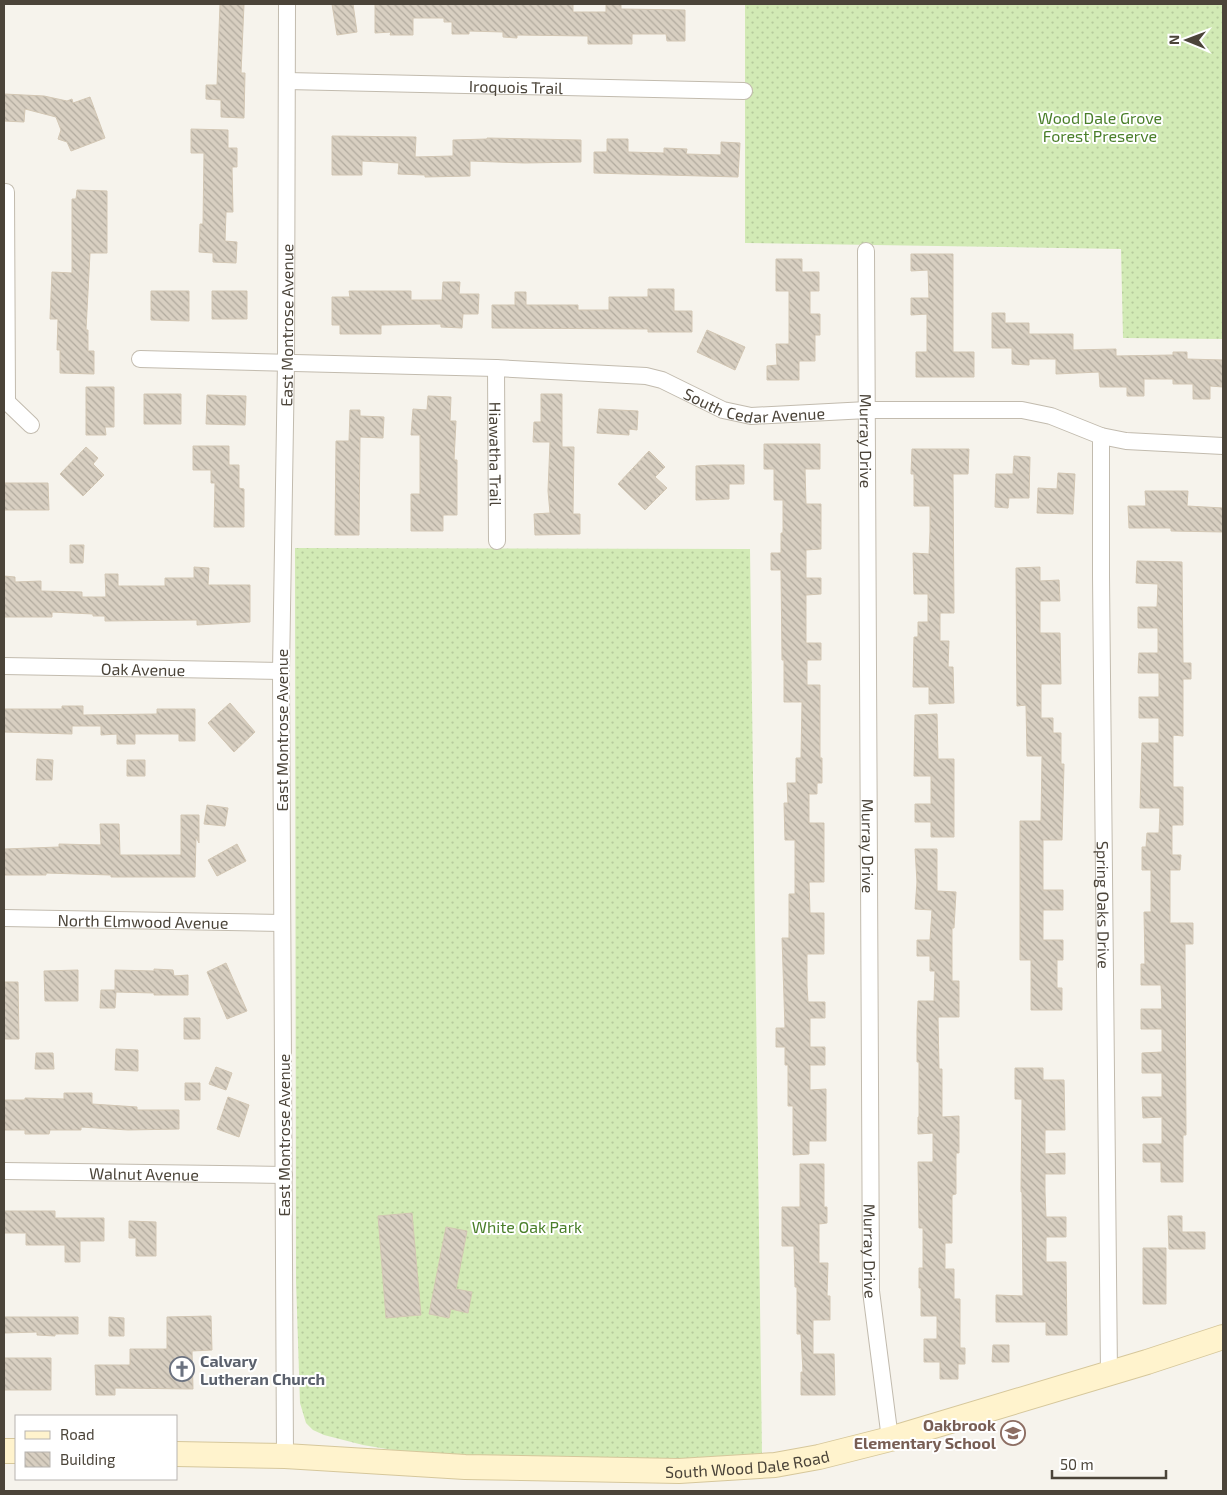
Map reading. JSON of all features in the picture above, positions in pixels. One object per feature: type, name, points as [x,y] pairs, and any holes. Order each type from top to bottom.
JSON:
[{"type":"main road","name":"South Wood Dale Road","points":[[178,1454],[285,1456],[465,1467],[679,1471],[775,1465],[819,1457],[890,1439],[1109,1374],[1223,1337]]},
{"type":"street","name":"East Montrose Avenue","points":[[285,1456],[281,671],[286,362],[287,4]]},
{"type":"street","name":"Iroquois Trail","points":[[287,81],[744,91]]},
{"type":"street","points":[[6,192],[5,402],[31,425]]},
{"type":"street","name":"Murray Drive","points":[[866,252],[871,1291],[890,1439]]},
{"type":"street","name":"South Cedar Avenue","points":[[140,359],[496,368],[646,376],[662,380],[723,410],[751,416],[867,410],[1022,410],[1051,416],[1101,436],[1135,442],[1223,446]]},
{"type":"street","name":"Hiawatha Trail","points":[[496,368],[497,541]]},
{"type":"street","name":"Spring Oaks Drive","points":[[1101,436],[1109,1374]]},
{"type":"street","name":"Oak Avenue","points":[[4,666],[281,671]]},
{"type":"street","name":"North Elmwood Avenue","points":[[4,918],[282,922]]},
{"type":"street","name":"Walnut Avenue","points":[[4,1171],[284,1175]]},
{"type":"green space","name":"Wood Dale Grove Forest Preserve","points":[[745,4],[1223,4],[1223,339],[1123,338],[1121,249],[745,243]]},
{"type":"green space","name":"White Oak Park","points":[[295,548],[750,549],[762,1456],[679,1461],[440,1458],[363,1445],[324,1435],[313,1430],[306,1423],[300,1403],[296,1281]]},
{"type":"building","points":[[220,4],[244,4],[241,73],[245,73],[244,118],[221,117],[221,100],[206,99],[206,85],[217,85]]},
{"type":"building","points":[[332,4],[353,4],[357,32],[337,35]]},
{"type":"building","points":[[375,4],[573,4],[573,12],[606,12],[606,4],[621,4],[621,9],[685,10],[685,41],[667,41],[666,34],[632,34],[632,44],[588,44],[588,36],[517,35],[517,38],[503,37],[503,32],[469,31],[469,34],[452,34],[452,22],[444,22],[444,18],[413,18],[413,35],[390,35],[391,32],[375,33]]},
{"type":"building","points":[[4,94],[44,96],[67,101],[72,99],[73,103],[90,97],[105,138],[71,151],[67,142],[58,139],[61,130],[56,117],[25,109],[24,122],[4,121]]},
{"type":"building","points":[[191,129],[228,130],[228,148],[237,148],[237,167],[232,167],[233,212],[226,212],[225,241],[237,242],[236,263],[213,262],[213,253],[199,252],[200,224],[203,224],[204,153],[191,153]]},
{"type":"building","points":[[332,136],[416,137],[415,157],[453,156],[453,140],[487,138],[581,140],[581,162],[524,163],[470,161],[470,176],[425,177],[425,175],[398,174],[399,163],[362,161],[362,175],[332,175]]},
{"type":"building","points":[[607,139],[628,139],[628,152],[664,153],[664,148],[687,149],[686,154],[721,155],[721,142],[740,143],[738,177],[594,173],[594,152],[607,152]]},
{"type":"building","points":[[77,190],[107,191],[107,253],[90,253],[86,330],[88,330],[88,351],[94,351],[94,374],[60,373],[60,350],[57,350],[58,319],[50,319],[52,272],[72,273],[72,199],[76,199]]},
{"type":"building","points":[[911,254],[953,254],[953,352],[974,352],[974,377],[916,377],[916,352],[927,352],[927,314],[911,315],[911,298],[929,298],[928,270],[911,271]]},
{"type":"building","points":[[776,259],[802,259],[802,272],[819,272],[819,291],[810,291],[810,314],[820,314],[820,335],[815,335],[815,361],[799,361],[799,380],[767,380],[767,366],[777,365],[776,344],[789,344],[789,291],[776,291]]},
{"type":"building","points":[[443,282],[460,282],[459,294],[479,294],[478,314],[463,314],[462,328],[441,327],[441,324],[381,325],[381,334],[340,334],[340,325],[332,325],[332,297],[350,297],[349,291],[411,291],[411,300],[442,300]]},
{"type":"building","points":[[648,289],[674,289],[674,311],[692,311],[692,332],[648,332],[648,329],[492,328],[492,305],[515,305],[515,292],[526,292],[526,305],[578,305],[578,310],[609,310],[609,297],[648,297]]},
{"type":"building","points":[[151,291],[189,291],[189,321],[151,320]]},
{"type":"building","points":[[212,291],[247,291],[247,319],[212,319]]},
{"type":"building","points":[[992,313],[1005,313],[1005,323],[1029,323],[1029,334],[1073,334],[1073,350],[1116,349],[1116,356],[1173,355],[1173,352],[1187,352],[1187,359],[1223,360],[1223,387],[1210,386],[1210,399],[1193,399],[1193,384],[1173,384],[1173,379],[1144,379],[1144,396],[1127,396],[1127,387],[1100,387],[1099,372],[1056,374],[1056,359],[1029,359],[1029,365],[1012,364],[1012,348],[992,348]]},
{"type":"building","points":[[707,330],[745,347],[735,370],[697,352]]},
{"type":"building","points":[[86,387],[114,387],[114,427],[105,427],[106,435],[86,435]]},
{"type":"building","points":[[144,394],[181,394],[181,424],[144,424]]},
{"type":"building","points":[[541,394],[562,394],[562,447],[574,447],[573,514],[580,514],[580,534],[535,535],[534,514],[550,513],[548,491],[550,442],[533,442],[534,422],[541,422]]},
{"type":"building","points":[[207,395],[246,396],[245,425],[206,424]]},
{"type":"building","points":[[428,396],[451,397],[450,421],[456,421],[454,460],[457,460],[457,515],[443,515],[443,531],[411,531],[411,494],[420,494],[420,435],[411,435],[413,409],[427,410]]},
{"type":"building","points":[[599,409],[638,411],[637,430],[629,429],[629,435],[597,433]]},
{"type":"building","points":[[350,410],[360,410],[360,416],[384,417],[383,438],[360,437],[359,535],[335,535],[336,441],[349,441]]},
{"type":"building","points":[[764,444],[820,444],[820,469],[805,469],[806,504],[821,504],[821,549],[806,550],[806,578],[821,578],[821,594],[806,595],[806,643],[821,643],[821,660],[807,660],[807,685],[820,685],[822,783],[817,783],[817,794],[809,794],[809,823],[824,823],[824,882],[809,882],[810,913],[824,913],[824,954],[807,954],[807,986],[808,1002],[825,1002],[825,1018],[810,1018],[810,1047],[825,1047],[825,1065],[810,1065],[810,1090],[826,1089],[826,1141],[809,1141],[809,1154],[793,1155],[793,1106],[788,1106],[788,1065],[785,1065],[785,1047],[776,1047],[776,1028],[785,1028],[782,938],[789,938],[789,894],[795,894],[795,840],[785,840],[784,803],[788,803],[787,783],[796,783],[796,758],[801,758],[802,702],[784,702],[781,570],[771,570],[771,553],[781,553],[783,500],[774,500],[774,469],[764,469]]},
{"type":"building","points":[[193,446],[229,446],[229,465],[239,465],[239,488],[244,489],[244,527],[214,527],[215,483],[211,483],[211,470],[193,470]]},
{"type":"building","points":[[86,447],[98,458],[93,464],[104,475],[83,496],[60,474]]},
{"type":"building","points":[[912,449],[969,449],[968,474],[953,474],[954,613],[940,613],[940,641],[949,641],[948,667],[953,667],[954,703],[929,704],[929,687],[913,687],[914,637],[918,637],[918,622],[928,622],[928,594],[914,594],[913,553],[929,554],[930,506],[914,506],[914,474],[911,474]]},
{"type":"building","points":[[649,451],[665,467],[655,477],[667,488],[645,510],[618,484]]},
{"type":"building","points":[[1014,456],[1030,457],[1029,498],[1009,498],[1008,508],[995,507],[996,474],[1013,474]]},
{"type":"building","points":[[744,465],[744,484],[729,484],[729,499],[696,500],[696,466]]},
{"type":"building","points":[[1058,473],[1075,474],[1073,514],[1037,513],[1038,488],[1057,489]]},
{"type":"building","points":[[4,483],[48,483],[49,510],[4,510]]},
{"type":"building","points":[[1145,491],[1188,491],[1187,506],[1223,508],[1223,532],[1171,531],[1171,528],[1129,528],[1128,506],[1146,506]]},
{"type":"building","points":[[70,545],[84,545],[83,563],[70,563]]},
{"type":"building","points":[[1137,561],[1182,562],[1183,663],[1191,663],[1191,679],[1183,679],[1183,736],[1173,735],[1173,787],[1183,787],[1183,825],[1172,825],[1172,855],[1181,855],[1180,870],[1170,870],[1170,923],[1193,923],[1193,944],[1185,944],[1186,1135],[1183,1135],[1183,1182],[1161,1182],[1161,1162],[1143,1162],[1143,1144],[1162,1144],[1162,1117],[1143,1118],[1142,1097],[1162,1097],[1162,1073],[1142,1073],[1142,1053],[1162,1052],[1162,1029],[1141,1029],[1141,1009],[1162,1009],[1161,985],[1141,985],[1141,964],[1145,964],[1144,912],[1151,912],[1151,870],[1142,870],[1142,847],[1146,847],[1147,833],[1159,833],[1160,808],[1140,808],[1142,743],[1159,743],[1159,718],[1139,718],[1139,697],[1159,697],[1159,673],[1138,673],[1139,653],[1158,653],[1158,628],[1138,628],[1138,607],[1157,607],[1158,584],[1136,583]]},
{"type":"building","points":[[194,567],[209,568],[208,585],[250,585],[250,622],[197,625],[197,620],[105,621],[105,616],[52,612],[52,617],[4,617],[4,576],[15,577],[15,582],[41,581],[41,591],[82,592],[82,597],[106,597],[105,574],[118,574],[118,586],[165,586],[165,578],[194,578]]},
{"type":"building","points":[[1040,567],[1040,581],[1059,580],[1060,601],[1040,601],[1040,633],[1060,633],[1061,684],[1041,684],[1041,718],[1053,718],[1053,733],[1061,733],[1061,764],[1064,764],[1062,840],[1043,840],[1043,890],[1063,890],[1063,910],[1043,910],[1043,940],[1063,940],[1063,960],[1057,960],[1057,988],[1062,988],[1062,1010],[1031,1010],[1031,960],[1020,960],[1020,821],[1041,821],[1042,756],[1027,756],[1026,705],[1017,706],[1016,568]]},
{"type":"building","points":[[230,703],[255,732],[234,752],[208,723]]},
{"type":"building","points":[[62,706],[83,706],[83,715],[157,714],[157,709],[195,709],[195,741],[179,741],[179,734],[135,734],[135,744],[117,744],[117,734],[101,735],[101,726],[72,726],[72,734],[4,732],[4,709],[62,709]]},
{"type":"building","points":[[937,714],[938,759],[954,759],[954,837],[931,837],[931,822],[915,822],[915,804],[931,804],[931,776],[914,776],[915,715]]},
{"type":"building","points":[[37,759],[53,760],[52,780],[36,780]]},
{"type":"building","points":[[127,760],[145,760],[145,776],[127,776]]},
{"type":"building","points":[[207,805],[228,808],[225,826],[204,824]]},
{"type":"building","points":[[181,815],[199,815],[199,843],[196,837],[195,877],[111,877],[111,875],[46,873],[46,875],[4,875],[4,849],[59,847],[59,844],[101,845],[100,824],[119,824],[120,855],[181,855]]},
{"type":"building","points":[[237,844],[246,861],[217,876],[208,860]]},
{"type":"building","points":[[915,849],[937,849],[937,891],[956,892],[954,928],[952,928],[952,981],[959,981],[959,1017],[938,1017],[939,1069],[942,1069],[942,1117],[959,1116],[959,1153],[956,1153],[956,1194],[952,1195],[952,1243],[945,1243],[945,1269],[954,1269],[954,1299],[960,1299],[960,1348],[965,1348],[965,1364],[958,1364],[958,1379],[940,1379],[940,1362],[924,1362],[924,1339],[937,1339],[937,1316],[921,1316],[921,1288],[919,1288],[919,1268],[923,1268],[923,1228],[919,1228],[918,1162],[933,1162],[933,1133],[918,1134],[919,1062],[917,1062],[917,1030],[918,1001],[934,1001],[935,971],[930,971],[930,956],[917,956],[917,940],[930,940],[932,910],[915,909],[917,882]]},
{"type":"building","points":[[226,963],[247,1011],[227,1019],[207,972]]},
{"type":"building","points":[[154,969],[173,970],[174,976],[188,975],[188,995],[116,992],[115,1008],[100,1008],[101,990],[115,990],[115,970],[154,971]]},
{"type":"building","points":[[78,970],[78,1001],[45,1001],[44,971]]},
{"type":"building","points":[[4,982],[18,982],[19,1039],[4,1039]]},
{"type":"building","points":[[184,1018],[200,1018],[200,1039],[184,1039]]},
{"type":"building","points":[[116,1049],[138,1050],[138,1071],[115,1070]]},
{"type":"building","points":[[36,1053],[53,1053],[54,1069],[35,1069]]},
{"type":"building","points":[[216,1067],[232,1073],[226,1090],[209,1084]]},
{"type":"building","points":[[1015,1068],[1043,1068],[1043,1080],[1064,1080],[1065,1130],[1045,1130],[1045,1154],[1065,1153],[1065,1174],[1045,1174],[1045,1192],[1046,1217],[1066,1217],[1066,1237],[1046,1237],[1046,1262],[1066,1262],[1067,1335],[1046,1335],[1046,1322],[996,1322],[996,1295],[1023,1296],[1022,1099],[1015,1099]]},
{"type":"building","points":[[185,1083],[200,1083],[200,1100],[185,1100]]},
{"type":"building","points":[[64,1093],[92,1093],[92,1104],[137,1107],[137,1110],[179,1110],[179,1129],[128,1130],[81,1127],[81,1130],[50,1130],[49,1134],[25,1134],[25,1130],[4,1130],[4,1100],[25,1100],[25,1098],[64,1099]]},
{"type":"building","points":[[228,1097],[249,1105],[239,1137],[217,1129]]},
{"type":"building","points":[[800,1164],[824,1164],[824,1207],[827,1207],[827,1223],[819,1224],[819,1263],[828,1263],[827,1296],[830,1296],[830,1320],[813,1320],[813,1354],[834,1354],[835,1395],[801,1395],[801,1372],[803,1372],[801,1334],[797,1334],[797,1287],[795,1287],[794,1246],[782,1246],[782,1207],[800,1207]]},
{"type":"building","points":[[4,1211],[55,1211],[55,1218],[104,1218],[104,1241],[80,1241],[80,1262],[65,1262],[65,1245],[26,1245],[26,1233],[4,1233]]},
{"type":"building","points":[[412,1213],[421,1315],[386,1318],[378,1216]]},
{"type":"building","points":[[1168,1216],[1182,1216],[1182,1232],[1205,1232],[1205,1249],[1169,1249]]},
{"type":"building","points":[[129,1221],[156,1222],[156,1256],[136,1256],[136,1238],[129,1238]]},
{"type":"building","points":[[446,1227],[467,1231],[456,1289],[472,1292],[468,1313],[451,1309],[449,1318],[429,1314]]},
{"type":"building","points":[[1143,1248],[1166,1248],[1166,1304],[1143,1304]]},
{"type":"building","points":[[211,1316],[212,1350],[192,1351],[193,1389],[115,1388],[115,1395],[96,1395],[95,1365],[130,1365],[130,1349],[167,1349],[167,1317]]},
{"type":"building","points":[[4,1317],[78,1317],[78,1334],[55,1334],[55,1336],[37,1335],[37,1332],[4,1333]]},
{"type":"building","points":[[109,1317],[124,1318],[124,1336],[109,1336]]},
{"type":"building","points":[[993,1345],[1009,1345],[1009,1362],[992,1362]]},
{"type":"building","points":[[4,1358],[51,1358],[51,1390],[4,1390]]},
{"type":"place","name":"Calvary Lutheran Church","points":[[182,1369]]},
{"type":"place","name":"Oakbrook Elementary School","points":[[1013,1433]]}]
